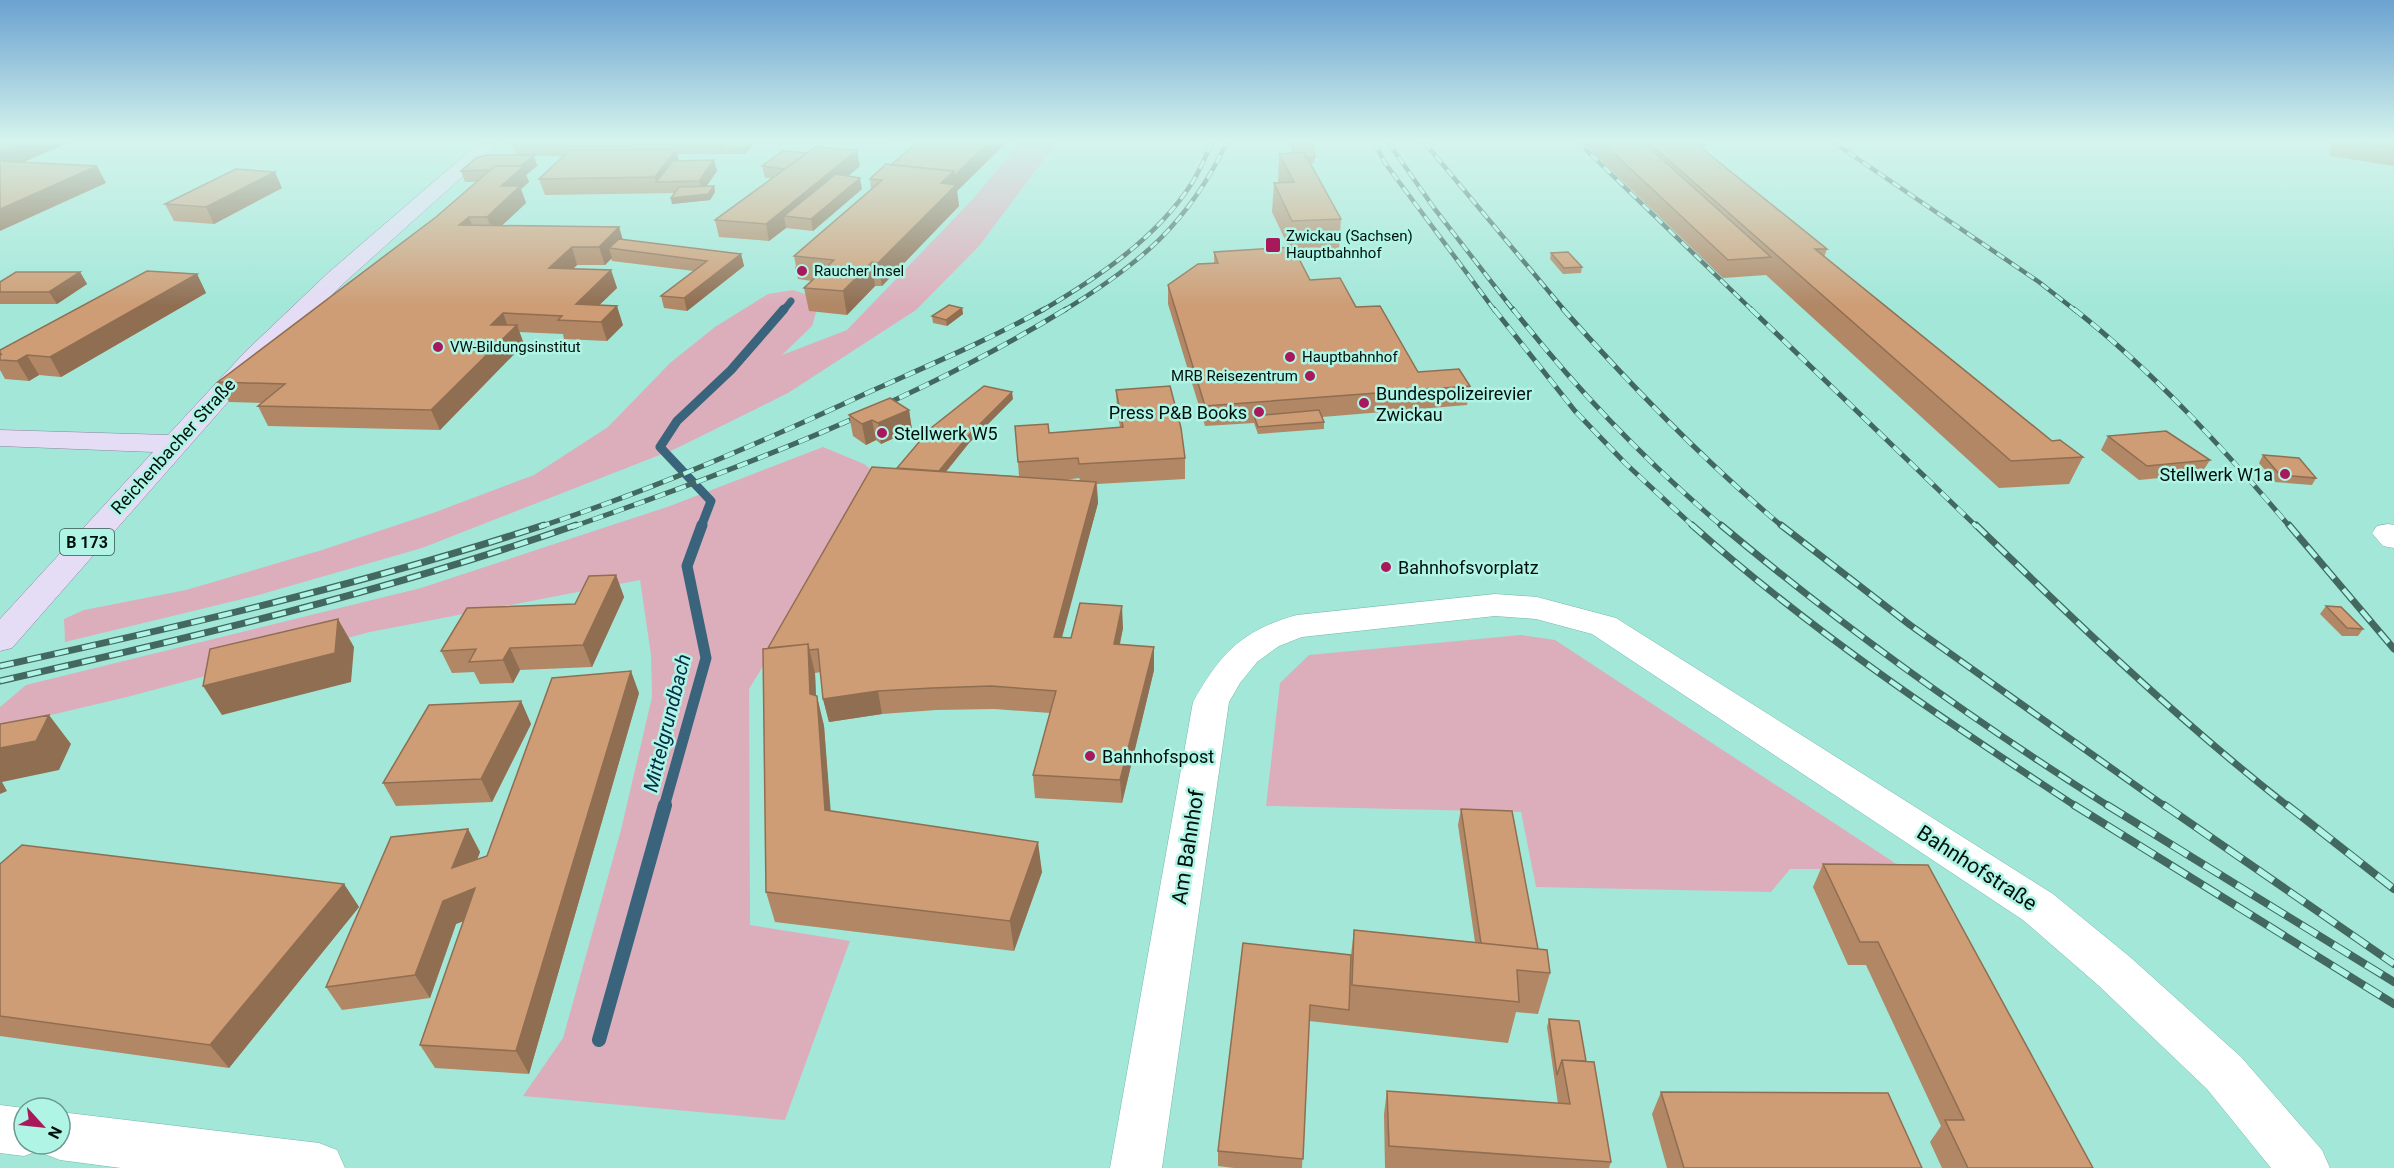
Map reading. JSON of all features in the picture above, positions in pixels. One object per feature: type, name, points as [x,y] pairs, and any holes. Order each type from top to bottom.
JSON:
[{"type":"main road","name":"Reichenbacher Straße","points":[[0,640],[174,444],[294,317],[430,197]]},
{"type":"main road","points":[[0,438],[174,444]]},
{"type":"street","name":"Am Bahnhof","points":[[1136,1168],[1211,702],[1227,672],[1254,646],[1271,634],[1296,626],[1458,609],[1514,606],[1565,614],[1604,626]]},
{"type":"street","name":"Bahnhofstraße","points":[[1604,626],[2038,907],[2114,971],[2224,1073],[2304,1168]]},
{"type":"street","points":[[72,1137],[319,1168]]},
{"type":"shaded area","points":[[975,197],[1016,197],[979,246],[916,310],[788,393],[675,449],[422,548],[255,596],[65,642],[64,619],[84,610],[186,590],[322,550],[433,513],[534,475],[608,427],[670,363],[715,327],[768,294],[793,290],[820,299],[812,326],[782,355],[847,330]]},
{"type":"shaded area","points":[[823,447],[864,464],[879,476],[749,689],[750,925],[850,941],[785,1120],[523,1096],[563,1038],[621,830],[652,697],[651,655],[640,580],[370,632],[127,697],[0,727],[0,707],[26,685],[421,588],[670,506]]},
{"type":"shaded area","points":[[1521,635],[1555,640],[1904,869],[1790,869],[1771,892],[1536,887],[1521,812],[1266,806],[1280,683],[1309,655]]},
{"type":"building","points":[[0,197],[28,197],[0,209]]},
{"type":"building","points":[[180,197],[227,197],[206,207],[165,204]]},
{"type":"building","points":[[460,197],[509,197],[487,217],[469,217],[459,225],[619,227],[599,247],[572,247],[549,268],[611,270],[576,304],[617,306],[601,322],[558,320],[562,316],[503,313],[491,325],[517,325],[431,410],[258,406],[285,384],[218,382],[436,217]]},
{"type":"building","points":[[747,197],[800,197],[766,224],[715,220]]},
{"type":"building","points":[[808,197],[838,197],[811,219],[784,216]]},
{"type":"building","points":[[863,197],[944,197],[878,263],[872,262],[843,291],[804,288],[834,260],[794,256]]},
{"type":"building","points":[[1280,197],[1329,197],[1341,219],[1292,221]]},
{"type":"building","points":[[1660,197],[1704,197],[1771,257],[1728,260]]},
{"type":"building","points":[[1710,197],[1762,197],[1827,249],[1815,249],[2052,441],[2060,440],[2083,457],[2011,461]]},
{"type":"building","points":[[619,239],[741,254],[684,298],[661,296],[707,261],[609,248]]},
{"type":"building","name":"Hauptbahnhof","points":[[1293,247],[1310,280],[1340,278],[1356,307],[1380,306],[1418,372],[1459,369],[1470,386],[1205,406],[1168,285],[1198,264],[1218,263],[1214,252]]},
{"type":"building","points":[[1568,252],[1582,267],[1564,268],[1551,253]]},
{"type":"building","points":[[147,271],[197,274],[50,357],[27,355],[17,361],[0,360],[2,354],[0,350]]},
{"type":"building","points":[[16,272],[80,272],[49,292],[0,292],[0,282]]},
{"type":"building","points":[[949,305],[962,308],[946,320],[932,316]]},
{"type":"building","points":[[984,386],[1012,392],[968,436],[939,471],[897,468],[931,428]]},
{"type":"building","points":[[1170,386],[1181,428],[1185,458],[1079,464],[1078,458],[1018,462],[1015,426],[1048,424],[1049,433],[1123,427],[1116,390]]},
{"type":"building","points":[[890,398],[909,410],[878,423],[872,420],[862,424],[849,415]]},
{"type":"building","points":[[1319,410],[1324,422],[1258,427],[1254,416]]},
{"type":"building","points":[[2166,431],[2210,460],[2147,466],[2108,436]]},
{"type":"building","points":[[2263,455],[2299,458],[2316,478],[2280,475]]},
{"type":"building","points":[[872,467],[1096,482],[1054,637],[1071,638],[1080,603],[1122,606],[1114,644],[1154,647],[1120,780],[1033,775],[1056,691],[991,686],[932,688],[878,691],[823,699],[818,649],[809,650],[808,644],[768,648]]},
{"type":"building","points":[[616,575],[583,645],[510,648],[503,660],[469,662],[476,649],[441,651],[467,608],[575,604],[589,576]]},
{"type":"building","points":[[2326,606],[2341,607],[2363,629],[2347,628]]},
{"type":"building","points":[[338,619],[335,653],[203,686],[210,649]]},
{"type":"building","points":[[808,644],[810,694],[817,696],[825,810],[1038,842],[1010,921],[766,892],[763,649]]},
{"type":"building","points":[[631,671],[516,1051],[420,1045],[475,888],[443,901],[415,975],[326,987],[391,837],[468,829],[452,868],[487,856],[552,678]]},
{"type":"building","points":[[521,701],[481,779],[383,783],[429,705]]},
{"type":"building","points":[[49,715],[36,741],[0,748],[0,724]]},
{"type":"building","points":[[1461,809],[1512,811],[1538,949],[1481,943]]},
{"type":"building","points":[[22,845],[344,884],[210,1045],[0,1016],[0,864]]},
{"type":"building","points":[[1823,864],[1928,865],[2093,1168],[1968,1168],[1945,1120],[1964,1120],[1878,942],[1860,942]]},
{"type":"building","points":[[1354,930],[1547,950],[1550,973],[1517,970],[1519,1002],[1352,985]]},
{"type":"building","points":[[1243,943],[1351,955],[1349,1010],[1310,1005],[1303,1159],[1218,1151]]},
{"type":"building","points":[[1549,1019],[1579,1021],[1586,1061],[1562,1060],[1557,1075]]},
{"type":"building","points":[[1562,1060],[1594,1062],[1611,1162],[1389,1146],[1387,1091],[1570,1104]]},
{"type":"building","points":[[1661,1092],[1888,1093],[1922,1168],[1684,1168]]},
{"type":"waterway","name":"Mittelgrundbach","points":[[783,311],[791,301]]},
{"type":"waterway","name":"Mittelgrundbach","points":[[701,527],[711,501],[660,447],[677,421],[731,370],[784,309]]},
{"type":"waterway","name":"Mittelgrundbach","points":[[664,807],[706,658],[687,566],[702,525]]},
{"type":"waterway","name":"Mittelgrundbach","points":[[599,1040],[665,805]]},
{"type":"railway","points":[[1041,311],[1124,256],[1161,222],[1182,197]]},
{"type":"railway","points":[[1063,311],[1116,276],[1159,240],[1196,197]]},
{"type":"railway","points":[[1410,197],[1495,311]]},
{"type":"railway","points":[[1426,197],[1514,311]]},
{"type":"railway","points":[[1469,197],[1565,311]]},
{"type":"railway","points":[[1634,197],[1753,311]]},
{"type":"railway","points":[[1913,197],[2039,282],[2076,311]]},
{"type":"railway","points":[[539,527],[664,482],[746,448],[957,353],[1044,309]]},
{"type":"railway","points":[[572,527],[762,457],[887,404],[1007,343],[1066,309]]},
{"type":"railway","points":[[1494,309],[1575,411],[1626,464],[1694,527]]},
{"type":"railway","points":[[1513,309],[1561,368],[1612,423],[1723,527]]},
{"type":"railway","points":[[1563,309],[1669,422],[1753,502],[1783,527]]},
{"type":"railway","points":[[1751,309],[1977,527]]},
{"type":"railway","points":[[2074,309],[2104,333],[2187,412],[2290,527]]},
{"type":"railway","points":[[0,666],[274,603],[409,566],[544,525]]},
{"type":"railway","points":[[0,681],[218,630],[362,592],[576,525]]},
{"type":"railway","points":[[1692,525],[1737,564],[1831,638],[1977,741],[2077,807]]},
{"type":"railway","points":[[1721,525],[1862,637],[2009,741],[2110,807]]},
{"type":"railway","points":[[1781,525],[1910,625],[2166,807]]},
{"type":"railway","points":[[1976,525],[2168,705],[2289,807]]},
{"type":"railway","points":[[2289,525],[2394,649]]},
{"type":"railway","points":[[2074,805],[2394,1004]]},
{"type":"railway","points":[[2107,805],[2394,982]]},
{"type":"railway","points":[[2164,805],[2394,964]]},
{"type":"railway","points":[[2287,805],[2394,889]]},
{"type":"place","name":"Zwickau (Sachsen) Hauptbahnhof","points":[[1273,245]]},
{"type":"place","name":"Raucher Insel","points":[[802,271]]},
{"type":"place","name":"VW-Bildungsinstitut","points":[[438,347]]},
{"type":"place","name":"Hauptbahnhof","points":[[1290,357]]},
{"type":"place","name":"MRB Reisezentrum","points":[[1310,376]]},
{"type":"place","name":"Bundespolizeirevier Zwickau","points":[[1364,403]]},
{"type":"place","name":"Press P&B Books","points":[[1259,412]]},
{"type":"place","name":"Stellwerk W5","points":[[882,433]]},
{"type":"place","name":"Stellwerk W1a","points":[[2285,474]]},
{"type":"place","name":"Bahnhofsvorplatz","points":[[1386,567]]},
{"type":"place","name":"Bahnhofspost","points":[[1090,756]]}]
